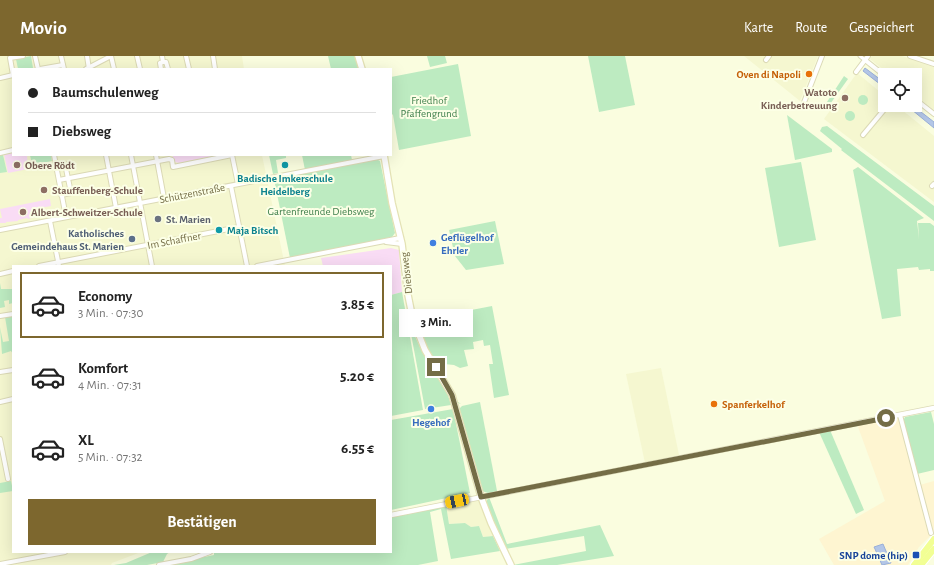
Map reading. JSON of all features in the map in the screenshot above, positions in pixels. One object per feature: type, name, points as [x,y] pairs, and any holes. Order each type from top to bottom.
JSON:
[{"type":"main road","points":[[358,56],[362,68]]},
{"type":"main road","name":"Diebsweg","points":[[384,156],[413,320],[425,350],[452,395],[481,497],[491,523],[511,565]]},
{"type":"main road","points":[[914,565],[933,536]]},
{"type":"main road","points":[[921,565],[934,549]]},
{"type":"street","points":[[12,69],[10,58],[22,56]]},
{"type":"street","points":[[35,56],[39,68]]},
{"type":"street","points":[[51,68],[63,67],[61,56]]},
{"type":"street","points":[[87,56],[88,68],[111,56],[114,68]]},
{"type":"street","points":[[137,56],[140,68]]},
{"type":"street","points":[[161,68],[160,63],[163,62],[162,56]]},
{"type":"street","points":[[186,56],[189,68]]},
{"type":"street","points":[[213,56],[215,68]]},
{"type":"street","points":[[803,105],[822,56]]},
{"type":"street","points":[[860,56],[866,58],[878,69]]},
{"type":"street","points":[[910,56],[934,64]]},
{"type":"street","points":[[856,72],[866,58]]},
{"type":"street","points":[[163,62],[166,62],[168,68]]},
{"type":"street","points":[[0,78],[12,75]]},
{"type":"street","points":[[922,104],[933,113],[934,108]]},
{"type":"street","points":[[863,135],[882,112]]},
{"type":"street","points":[[0,152],[12,150]]},
{"type":"street","points":[[54,156],[66,218]]},
{"type":"street","points":[[106,156],[116,208]]},
{"type":"street","points":[[131,156],[152,265]]},
{"type":"street","points":[[156,156],[164,198]]},
{"type":"street","points":[[59,180],[170,159],[174,166],[227,156]]},
{"type":"street","points":[[232,156],[238,184]]},
{"type":"street","name":"Schützenstraße","points":[[0,230],[384,156]]},
{"type":"street","points":[[56,166],[65,164],[71,193],[62,194]]},
{"type":"street","points":[[231,186],[247,265]]},
{"type":"street","points":[[50,221],[58,264]]},
{"type":"street","name":"Im Schaffner","points":[[58,264],[239,227]]},
{"type":"street","points":[[269,265],[400,240]]},
{"type":"street","points":[[0,274],[12,271]]},
{"type":"street","points":[[0,316],[12,314]]},
{"type":"street","points":[[0,372],[12,370]]},
{"type":"street","points":[[0,402],[12,399]]},
{"type":"street","points":[[392,514],[934,408]]},
{"type":"street","points":[[900,415],[933,536]]},
{"type":"street","points":[[0,439],[8,479]]},
{"type":"street","points":[[0,564],[60,553]]},
{"type":"street","points":[[159,565],[196,558],[208,553]]},
{"type":"shaded area","points":[[0,56],[242,56],[244,68],[12,68],[12,156],[262,156],[285,265],[12,265],[12,553],[138,553],[112,563],[111,565],[0,565]]},
{"type":"shaded area","points":[[744,56],[818,56],[800,101]]},
{"type":"shaded area","points":[[872,56],[902,56],[934,67],[934,110],[922,101],[922,68],[881,68],[870,59]]},
{"type":"shaded area","points":[[857,73],[878,90],[878,112],[905,112],[934,136],[934,202],[824,119]]},
{"type":"shaded area","name":"Obere Rödt","points":[[12,152],[12,156],[27,156],[28,169],[8,173],[4,154]]},
{"type":"shaded area","points":[[172,156],[214,156],[179,163],[175,162]]},
{"type":"shaded area","name":"Albert-Schweitzer-Schule","points":[[50,199],[51,206],[40,208],[41,210],[46,209],[47,214],[42,215],[42,217],[39,216],[18,221],[0,223],[0,218],[2,218],[0,209]]},
{"type":"shaded area","points":[[391,248],[399,250],[402,292],[392,295],[392,265],[323,265],[321,258]]},
{"type":"shaded area","points":[[661,368],[679,455],[645,463],[626,374]]},
{"type":"shaded area","points":[[896,417],[900,421],[916,486],[934,481],[934,532],[919,547],[908,565],[834,565],[819,539],[885,501],[857,424]]},
{"type":"shaded area","points":[[478,500],[493,536],[483,537],[479,526],[471,527],[465,523],[449,524],[446,505]]},
{"type":"green space","points":[[31,56],[33,68],[18,68],[16,59]]},
{"type":"green space","points":[[328,56],[356,56],[360,68],[331,68]]},
{"type":"green space","points":[[427,56],[445,56],[447,63],[430,67]]},
{"type":"green space","points":[[588,56],[625,56],[635,105],[599,112]]},
{"type":"green space","name":"Friedhof Pfaffengrund","points":[[458,64],[471,136],[399,150],[392,114],[392,77]]},
{"type":"green space","points":[[844,76],[848,79],[828,107],[825,105]]},
{"type":"green space","points":[[861,95],[865,95],[868,100],[865,105],[861,105],[858,102],[858,98]]},
{"type":"green space","points":[[850,111],[855,116],[850,121],[845,116]]},
{"type":"green space","points":[[787,115],[832,149],[832,152],[795,160]]},
{"type":"green space","points":[[827,126],[934,206],[934,221],[841,150],[842,149],[820,131],[822,127]]},
{"type":"green space","points":[[0,155],[3,155],[7,172],[0,173]]},
{"type":"green space","points":[[30,156],[51,156],[52,161],[32,165]]},
{"type":"green space","points":[[269,156],[286,156],[286,158],[276,160],[278,173],[273,174]]},
{"type":"green space","points":[[302,156],[351,156],[352,160],[305,170]]},
{"type":"green space","name":"Gartenfreunde Diebsweg","points":[[376,159],[380,161],[395,233],[392,237],[290,258],[274,179]]},
{"type":"green space","points":[[801,162],[816,240],[779,247],[765,168]]},
{"type":"green space","points":[[858,167],[924,218],[917,221],[919,239],[918,223],[930,223],[934,226],[934,271],[930,271],[930,269],[919,270],[918,267],[897,269],[901,316],[882,319],[853,170]]},
{"type":"green space","points":[[495,221],[504,264],[466,270],[455,256],[449,230]]},
{"type":"green space","points":[[0,283],[1,289],[12,289],[12,303],[9,304],[9,300],[4,301],[5,307],[0,308]]},
{"type":"green space","points":[[402,292],[423,410],[392,416],[392,295]]},
{"type":"green space","points":[[492,306],[509,395],[494,398],[489,364],[493,364],[490,345],[484,346],[483,340],[473,342],[474,349],[464,350],[468,366],[460,368],[454,365],[444,364],[446,378],[458,402],[461,404],[458,403],[426,346],[417,324],[425,319]]},
{"type":"green space","points":[[12,315],[12,352],[11,351],[2,354],[0,327],[3,342],[9,341],[5,317]]},
{"type":"green space","points":[[409,323],[420,347],[447,392],[451,405],[425,409]]},
{"type":"green space","points":[[480,402],[497,491],[488,493],[482,491],[459,409],[462,406]]},
{"type":"green space","points":[[453,409],[470,493],[392,510],[392,420]]},
{"type":"green space","points":[[931,412],[934,424],[934,470],[917,474],[903,421],[905,417]]},
{"type":"green space","points":[[830,430],[864,510],[856,514],[819,432]]},
{"type":"green space","points":[[11,481],[12,491],[0,493],[0,483]]},
{"type":"green space","points":[[489,497],[507,544],[600,525],[614,556],[557,565],[513,565],[586,551],[584,536],[505,549],[487,506],[486,502]]},
{"type":"green space","points":[[446,505],[449,524],[465,523],[471,527],[479,526],[483,537],[493,536],[500,551],[451,559],[441,509],[430,512],[438,561],[418,565],[165,565],[214,555],[214,553],[392,553],[392,516]]},
{"type":"green space","points":[[150,553],[168,553],[163,562],[147,565],[114,565],[126,563]]},
{"type":"water","points":[[865,68],[878,78],[878,83],[863,71]]},
{"type":"water","points":[[915,112],[921,112],[934,122],[934,128]]},
{"type":"water","points":[[883,544],[891,563],[882,565],[874,547]]},
{"type":"place","name":"Oven di Napoli","points":[[809,74]]},
{"type":"place","name":"Watoto Kinderbetreuung","points":[[845,98]]},
{"type":"place","name":"Obere Rödt","points":[[17,165]]},
{"type":"place","name":"Badische Imkerschule Heidelberg","points":[[285,165]]},
{"type":"place","name":"Stauffenberg-Schule","points":[[44,190]]},
{"type":"place","name":"Albert-Schweitzer-Schule","points":[[23,212]]},
{"type":"place","name":"St. Marien","points":[[158,219]]},
{"type":"place","name":"Maja Bitsch","points":[[219,230]]},
{"type":"place","name":"Katholisches Gemeindehaus St. Marien","points":[[132,239]]},
{"type":"place","name":"Geflügelhof Ehrler","points":[[433,243]]},
{"type":"place","name":"Spanferkelhof","points":[[714,404]]},
{"type":"place","name":"Hegehof","points":[[431,409]]},
{"type":"place","name":"SNP dome (hip)","points":[[916,555]]},
{"type":"route","points":[[436,367],[448,386],[456,406],[481,497],[886,418]]}]
